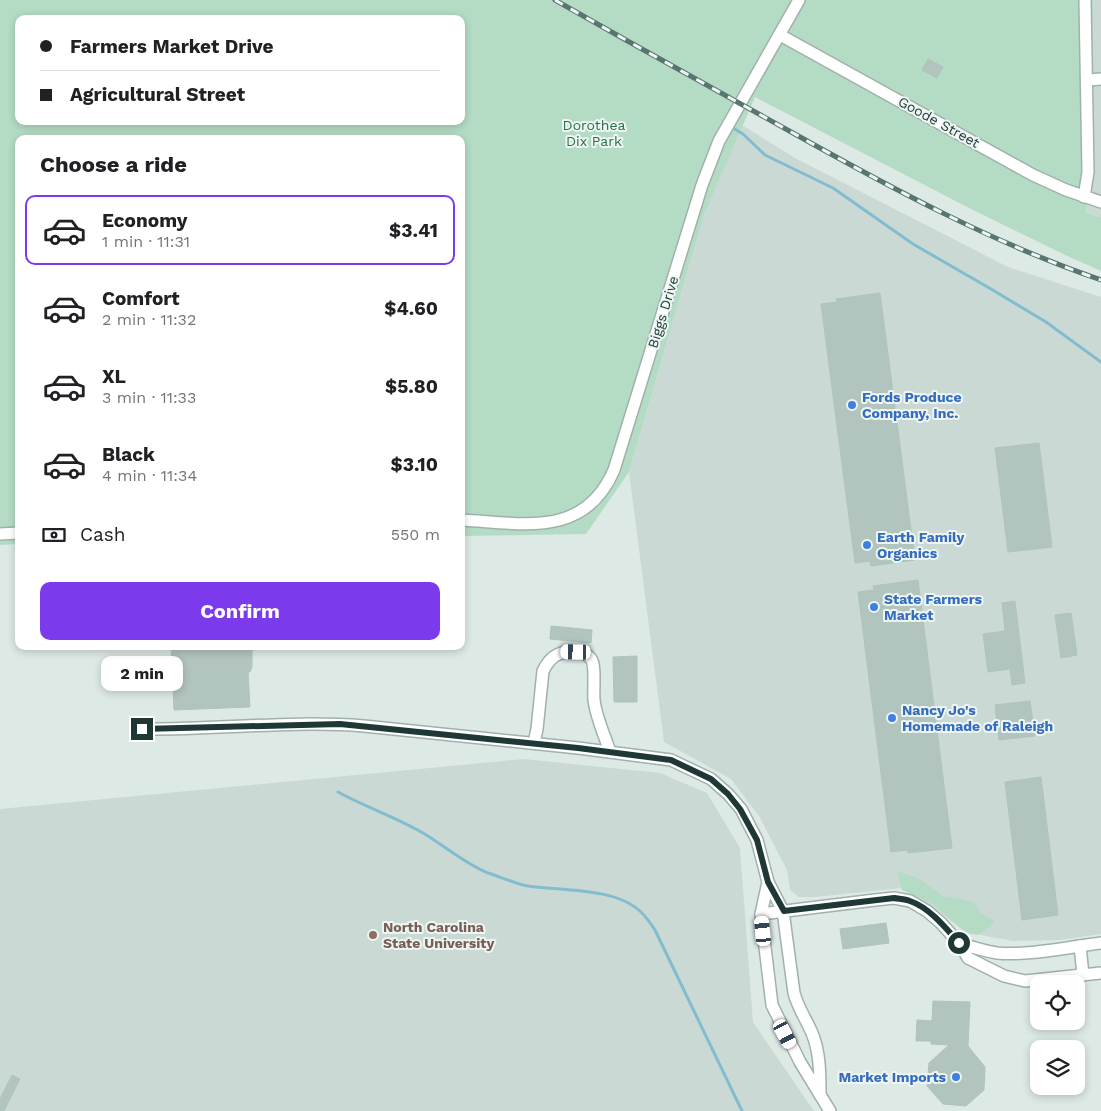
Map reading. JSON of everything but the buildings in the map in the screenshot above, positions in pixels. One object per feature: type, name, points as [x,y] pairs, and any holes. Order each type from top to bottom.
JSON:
[{"type":"street","name":"Biggs Drive","points":[[465,520],[536,523],[564,520],[591,506],[609,484],[693,211],[710,162],[719,141],[799,0]]},
{"type":"street","points":[[1084,197],[1088,172],[1088,80],[1085,0]]},
{"type":"street","name":"Goode Street","points":[[780,35],[1033,175],[1084,197],[1101,202]]},
{"type":"street","points":[[1088,80],[1101,79]]},
{"type":"street","points":[[0,534],[15,533]]},
{"type":"street","points":[[534,743],[543,671],[555,656],[563,652],[576,652],[584,653],[591,658],[594,666],[594,704],[610,752]]},
{"type":"street","points":[[142,729],[340,724],[534,743],[671,760],[711,779],[732,798],[749,824],[757,840],[768,882],[784,911],[794,993],[796,1003],[807,1022],[816,1044],[820,1095]]},
{"type":"street","points":[[768,882],[761,914],[772,1004],[800,1062],[830,1111]]},
{"type":"street","points":[[761,914],[894,898],[910,901],[942,923],[959,943],[968,958],[1004,976],[1030,980]]},
{"type":"street","points":[[959,943],[975,948],[1006,953],[1101,943]]},
{"type":"street","points":[[1080,946],[1083,975],[1101,973]]},
{"type":"street","points":[[1004,976],[1006,953]]},
{"type":"shaded area","points":[[1093,0],[1101,0],[1101,217],[1086,213],[1089,189]]},
{"type":"shaded area","name":"State Farmers Market","points":[[742,125],[795,158],[1008,267],[1101,297],[1101,934],[1060,940],[1014,941],[990,937],[963,930],[902,888],[799,897],[790,890],[787,870],[759,816],[731,779],[664,742],[629,472],[704,215]]},
{"type":"shaded area","name":"North Carolina State University","points":[[524,759],[660,773],[707,793],[740,848],[753,1022],[814,1111],[0,1111],[0,809]]},
{"type":"green space","name":"Dorothea Dix Park","points":[[0,0],[1093,0],[1089,189],[1086,213],[1101,217],[1101,271],[969,208],[755,97],[704,215],[629,472],[586,534],[465,536],[465,135],[15,135],[15,544],[0,545]]},
{"type":"green space","points":[[897,871],[918,878],[943,896],[974,903],[981,913],[994,921],[990,927],[978,935],[966,933],[933,904],[902,890]]},
{"type":"waterway","points":[[731,127],[743,134],[765,155],[833,188],[913,244],[1046,322],[1101,362]]},
{"type":"waterway","points":[[338,792],[413,827],[471,865],[488,873],[528,886],[603,894],[630,904],[641,912],[655,930],[742,1111]]},
{"type":"railway","points":[[555,0],[831,154],[944,214],[1021,249],[1101,280]]},
{"type":"place","name":"Fords Produce Company, Inc.","points":[[852,405]]},
{"type":"place","name":"Earth Family Organics","points":[[867,545]]},
{"type":"place","name":"State Farmers Market","points":[[874,607]]},
{"type":"place","name":"Nancy Jo's Homemade of Raleigh","points":[[892,718]]},
{"type":"place","name":"North Carolina State University","points":[[373,935]]},
{"type":"place","name":"Market Imports","points":[[956,1077]]},
{"type":"route","points":[[142,729],[340,724],[578,748],[671,760],[711,779],[728,794],[740,809],[757,840],[768,882],[784,911],[894,898],[910,901],[927,911],[942,923],[959,943]]}]
